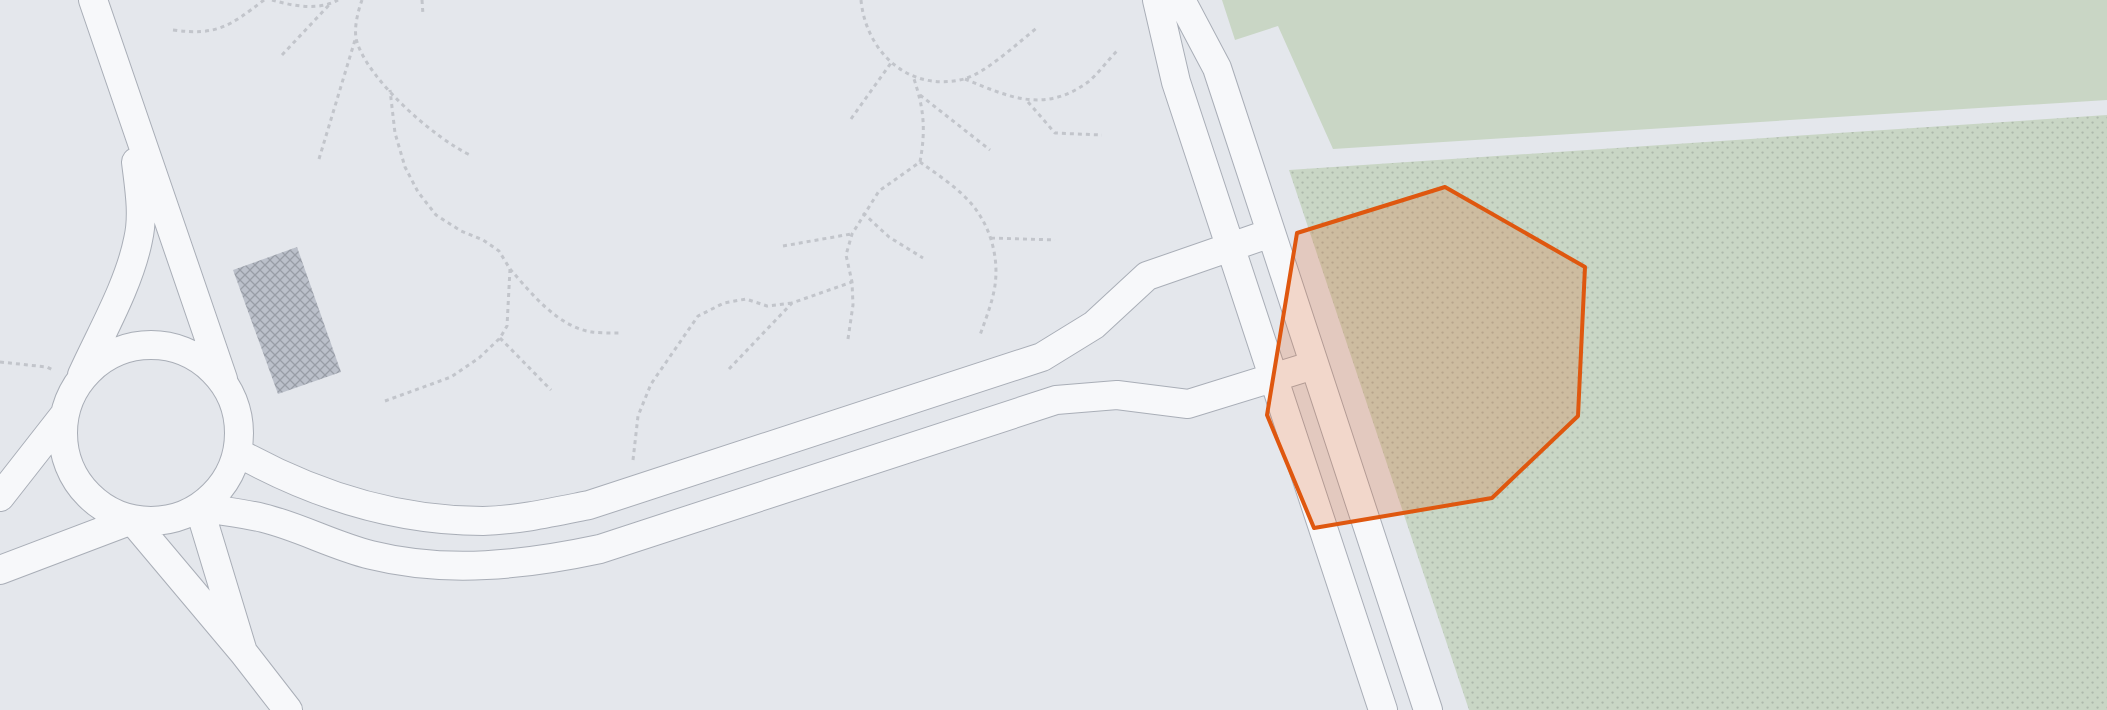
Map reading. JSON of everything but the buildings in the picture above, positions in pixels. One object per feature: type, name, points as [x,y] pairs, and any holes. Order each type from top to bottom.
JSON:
[{"type":"lane","points":[[65,414],[64,442],[71,469],[80,485],[107,510],[132,520],[156,522],[178,518],[199,508],[216,492],[230,474],[237,452],[240,429],[235,406],[225,385],[131,116],[93,0]]},
{"type":"lane","points":[[1157,0],[1176,82],[1383,710]]},
{"type":"lane","points":[[1181,0],[1217,68],[1428,710]]},
{"type":"lane","points":[[0,497],[65,414],[126,277],[139,239],[140,204],[131,116]]},
{"type":"lane","points":[[237,452],[280,476],[382,511],[432,519],[485,521],[537,516],[589,505],[1042,357],[1094,325],[1147,276],[1271,233]]},
{"type":"lane","points":[[79,383],[98,362],[124,349],[153,344],[181,349],[206,364],[225,385]]},
{"type":"lane","points":[[199,508],[264,518],[370,555],[427,564],[486,566],[543,561],[600,549],[1056,400],[1117,396],[1188,404],[1314,365]]},
{"type":"lane","points":[[199,508],[243,652]]},
{"type":"lane","points":[[0,570],[132,520]]},
{"type":"lane","points":[[132,520],[243,652],[288,710]]},
{"type":"path","points":[[173,30],[199,34],[222,28],[264,0]]},
{"type":"path","points":[[272,0],[291,5],[329,5]]},
{"type":"path","points":[[282,55],[329,5],[338,0]]},
{"type":"path","points":[[319,158],[356,39],[358,11],[362,0]]},
{"type":"path","points":[[422,0],[423,15]]},
{"type":"path","points":[[861,0],[863,20],[874,44],[891,63],[913,76],[939,81],[965,78],[996,60],[1038,27]]},
{"type":"path","points":[[356,39],[364,61],[422,123],[454,148],[472,156]]},
{"type":"path","points":[[965,78],[1005,96],[1028,101],[1060,97],[1088,82],[1117,52]]},
{"type":"path","points":[[851,119],[891,63]]},
{"type":"path","points":[[848,338],[852,305],[852,282],[846,255],[852,234],[863,213],[879,191],[920,162],[925,136],[923,106],[913,76]]},
{"type":"path","points":[[390,90],[394,133],[405,167],[418,192],[436,215],[461,231],[483,240],[499,251],[510,269],[537,300],[567,323],[590,332],[619,334]]},
{"type":"path","points":[[920,95],[990,150]]},
{"type":"path","points":[[1028,101],[1054,133],[1102,136]]},
{"type":"path","points":[[920,162],[948,182],[974,207],[990,238],[996,261],[994,290],[980,335]]},
{"type":"path","points":[[863,213],[889,237],[923,258]]},
{"type":"path","points":[[783,246],[852,234]]},
{"type":"path","points":[[990,238],[1055,240]]},
{"type":"path","points":[[384,401],[451,377],[480,358],[500,338],[507,326],[510,269]]},
{"type":"path","points":[[633,491],[638,416],[651,384],[698,316],[724,303],[746,299],[767,306],[792,303],[852,282]]},
{"type":"path","points":[[729,369],[792,303]]},
{"type":"path","points":[[500,338],[551,390]]},
{"type":"path","points":[[0,362],[47,367],[79,383]]},
{"type":"highlighted area","points":[[1445,187],[1585,267],[1578,416],[1492,498],[1314,528],[1267,415],[1297,233]]},
{"type":"green space","points":[[1222,0],[2107,0],[2107,100],[1333,149],[1278,26],[1235,40]]},
{"type":"green space","points":[[2107,115],[2107,710],[1469,710],[1289,170]]}]
